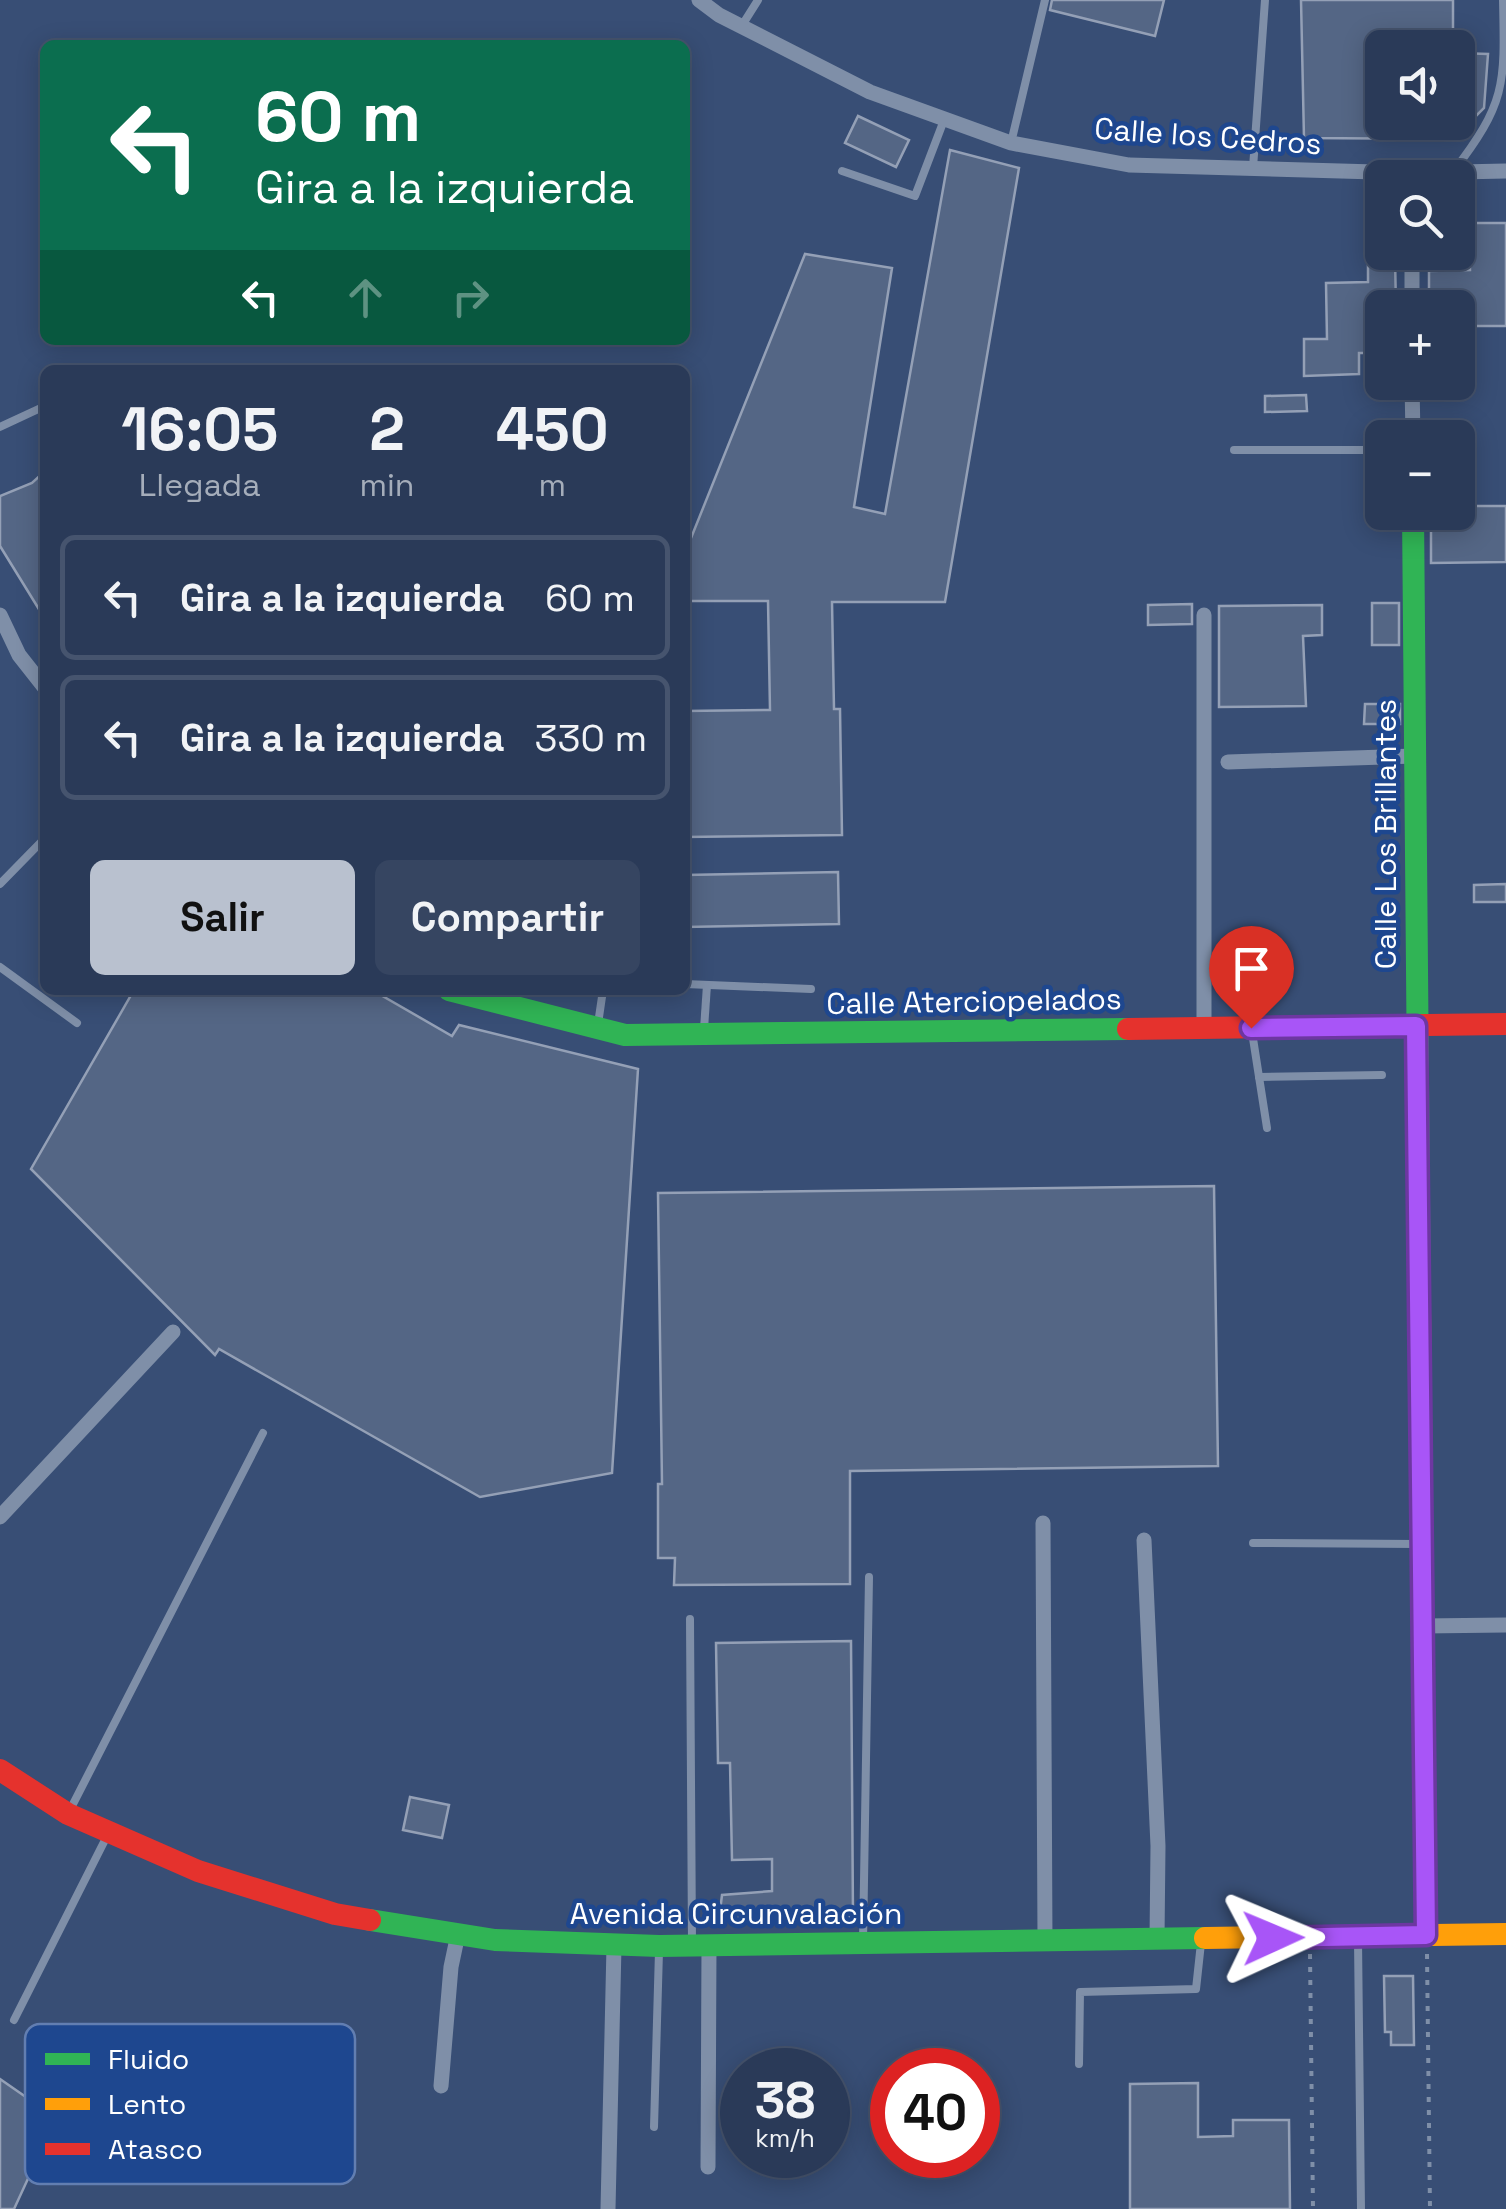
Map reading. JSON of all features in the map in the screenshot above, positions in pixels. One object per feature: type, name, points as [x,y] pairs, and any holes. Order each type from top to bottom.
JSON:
[{"type":"street","name":"Calle los Cedros","points":[[699,0],[741,27],[870,92],[1010,143],[1129,165],[1365,173]]},
{"type":"street","name":"Calle los Cedros","points":[[1475,172],[1506,171]]},
{"type":"street","name":"Calle Los Brillantes","points":[[1413,530],[1426,1935]]},
{"type":"street","points":[[1204,615],[1204,1028]]},
{"type":"street","points":[[0,616],[19,654],[40,681]]},
{"type":"street","points":[[1228,762],[1414,756]]},
{"type":"street","name":"Calle Aterciopelados","points":[[485,996],[625,1035],[1506,1024]]},
{"type":"street","points":[[0,1517],[173,1332]]},
{"type":"street","points":[[1042,1523],[1045,1941]]},
{"type":"street","points":[[1144,1540],[1158,1846],[1157,1940]]},
{"type":"street","points":[[1423,1626],[1506,1625]]},
{"type":"street","name":"Avenida Circunvalación","points":[[0,1770],[68,1814],[198,1872],[335,1914],[495,1940],[700,1946],[1506,1934]]},
{"type":"street","points":[[441,2086],[451,1967],[458,1934]]},
{"type":"street","points":[[608,2209],[614,1946]]},
{"type":"street","points":[[700,1946],[708,2167]]},
{"type":"lane","points":[[741,27],[758,0]]},
{"type":"lane","points":[[1010,143],[1045,0]]},
{"type":"lane","points":[[1252,168],[1266,0]]},
{"type":"lane","points":[[1463,160],[1502,92],[1504,0]]},
{"type":"lane","points":[[842,170],[915,196],[944,120]]},
{"type":"lane","points":[[0,427],[40,408]]},
{"type":"lane","points":[[1234,450],[1365,450]]},
{"type":"lane","points":[[0,884],[40,843]]},
{"type":"lane","points":[[0,967],[77,1023]]},
{"type":"lane","points":[[690,984],[811,989]]},
{"type":"lane","points":[[704,1034],[707,985]]},
{"type":"lane","points":[[598,1028],[602,995]]},
{"type":"lane","points":[[1251,1028],[1267,1128]]},
{"type":"lane","points":[[1259,1077],[1382,1075]]},
{"type":"lane","points":[[68,1814],[263,1433]]},
{"type":"lane","points":[[1253,1542],[1422,1544]]},
{"type":"lane","points":[[864,1944],[869,1576]]},
{"type":"lane","points":[[690,1619],[700,1946]]},
{"type":"lane","points":[[14,2020],[109,1832]]},
{"type":"lane","points":[[1358,1936],[1360,2209]]},
{"type":"lane","points":[[1079,2064],[1080,1992],[1196,1988],[1201,1938]]},
{"type":"lane","points":[[654,2127],[660,1946]]},
{"type":"path","points":[[1426,1935],[1430,2209]]},
{"type":"path","points":[[1310,1937],[1313,2209]]},
{"type":"building","points":[[1052,0],[1164,0],[1155,36],[1050,10]]},
{"type":"building","points":[[1301,0],[1453,0],[1453,30],[1365,30],[1365,138],[1304,138]]},
{"type":"building","points":[[1475,54],[1488,54],[1484,108],[1475,117]]},
{"type":"building","points":[[858,116],[909,140],[896,167],[845,143]]},
{"type":"building","points":[[950,150],[1019,168],[945,602],[832,602],[834,709],[840,709],[842,835],[690,837],[690,711],[770,710],[768,601],[690,601],[690,541],[805,254],[892,268],[854,507],[885,514]]},
{"type":"building","points":[[1475,223],[1506,223],[1506,326],[1475,326],[1475,290],[1429,290],[1429,271],[1475,270]]},
{"type":"building","points":[[1368,270],[1395,270],[1396,290],[1365,290],[1365,353],[1359,353],[1359,374],[1304,376],[1304,339],[1327,339],[1326,283],[1368,282]]},
{"type":"building","points":[[1306,395],[1307,411],[1265,412],[1265,396]]},
{"type":"building","points":[[40,476],[40,611],[0,546],[0,496]]},
{"type":"building","points":[[1475,506],[1506,506],[1506,562],[1431,563],[1431,530],[1475,530]]},
{"type":"building","points":[[1372,603],[1399,603],[1399,645],[1372,645]]},
{"type":"building","points":[[1192,604],[1192,624],[1148,625],[1148,605]]},
{"type":"building","points":[[1322,605],[1322,635],[1303,636],[1306,706],[1219,707],[1219,606]]},
{"type":"building","points":[[1365,704],[1400,704],[1400,724],[1364,724]]},
{"type":"building","points":[[838,872],[839,924],[690,927],[690,875]]},
{"type":"building","points":[[1506,884],[1506,902],[1474,902],[1474,885]]},
{"type":"building","points":[[131,995],[381,995],[452,1036],[459,1025],[638,1069],[612,1473],[480,1497],[219,1349],[215,1355],[31,1169]]},
{"type":"building","points":[[1214,1186],[1218,1466],[850,1471],[850,1584],[674,1585],[675,1558],[658,1558],[658,1484],[662,1484],[658,1193]]},
{"type":"building","points":[[851,1641],[853,1917],[719,1919],[722,1895],[772,1891],[772,1859],[732,1860],[730,1763],[718,1763],[716,1643]]},
{"type":"building","points":[[410,1797],[449,1805],[442,1838],[403,1830]]},
{"type":"building","points":[[1384,1976],[1413,1976],[1414,2045],[1391,2045],[1391,2032],[1385,2032]]},
{"type":"building","points":[[0,2079],[25,2096],[26,2184],[14,2209],[0,2209]]},
{"type":"building","points":[[1198,2083],[1198,2137],[1233,2136],[1233,2120],[1289,2120],[1290,2209],[1130,2209],[1130,2084]]},
{"type":"traffic: fast","points":[[1413,530],[1420,1310]]},
{"type":"traffic: fast","points":[[469,995],[625,1035],[1128,1029]]},
{"type":"traffic: fast","points":[[370,1920],[495,1940],[659,1946],[1205,1938]]},
{"type":"traffic: slow","points":[[1420,1310],[1426,1935]]},
{"type":"traffic: slow","points":[[1205,1938],[1506,1934]]},
{"type":"traffic: jam","points":[[1128,1029],[1506,1024]]},
{"type":"traffic: jam","points":[[0,1770],[68,1814],[198,1871],[335,1914],[370,1920]]},
{"type":"route","points":[[1251,1028],[1416,1026],[1426,1935],[1273,1938]]}]
